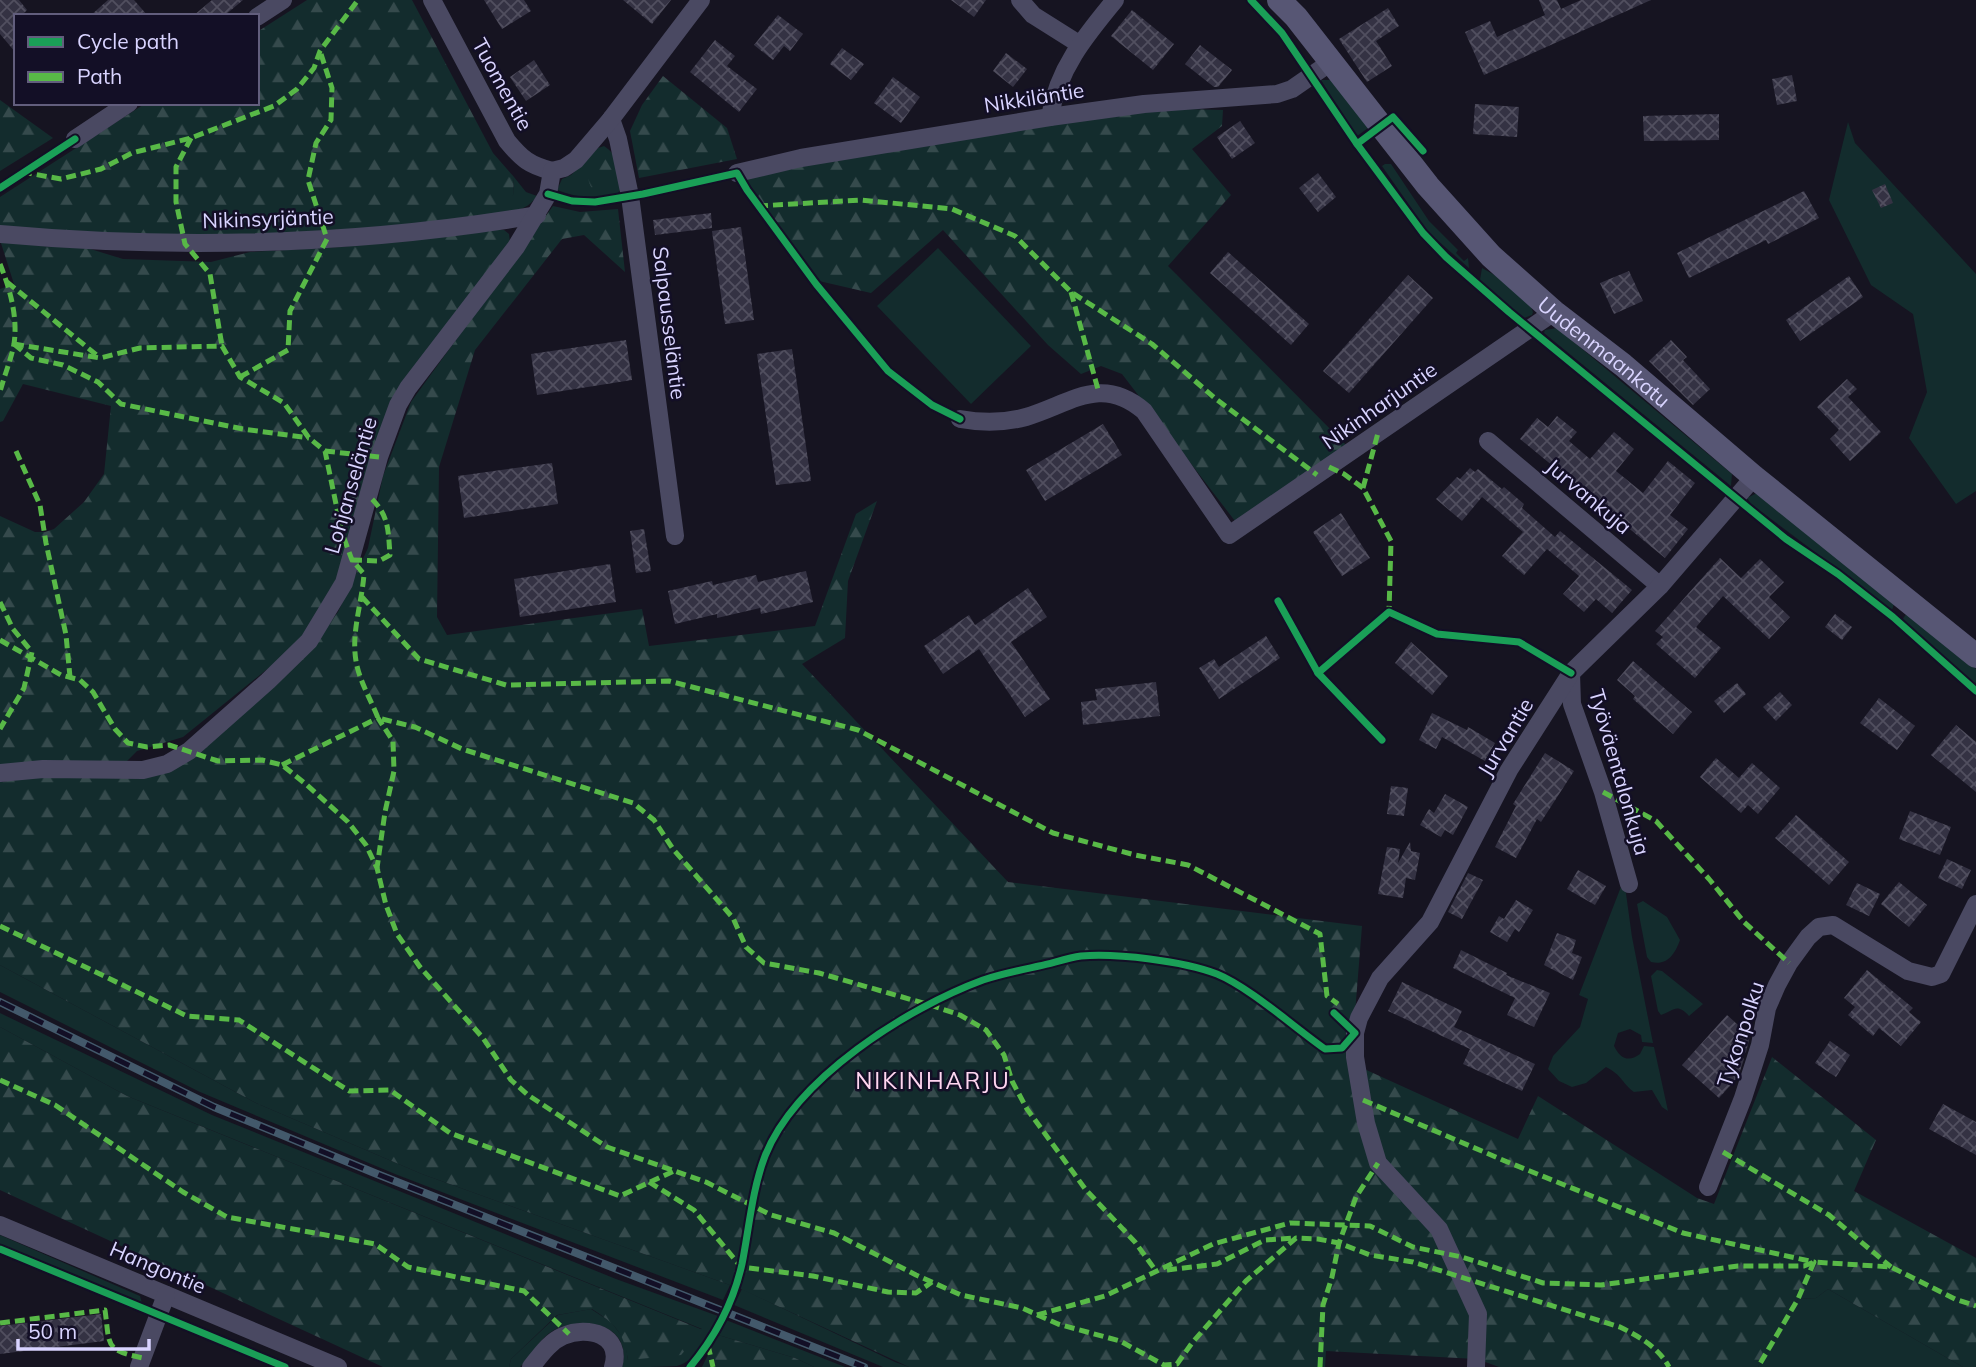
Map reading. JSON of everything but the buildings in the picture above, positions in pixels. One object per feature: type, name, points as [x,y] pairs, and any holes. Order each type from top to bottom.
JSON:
[{"type":"main road","name":"Uudenmaankatu","points":[[1279,0],[1296,17],[1446,206],[1491,256],[1554,312],[1623,365],[1754,477],[1976,656]]},
{"type":"street","points":[[259,16],[283,0]]},
{"type":"street","name":"Tuomentie","points":[[432,0],[507,141],[522,159],[536,167],[552,171]]},
{"type":"street","points":[[552,171],[564,168],[576,160],[611,119],[701,0]]},
{"type":"street","points":[[1020,0],[1033,15],[1079,44]]},
{"type":"street","points":[[1050,117],[1052,102],[1079,44],[1115,0]]},
{"type":"street","name":"Nikkiläntie","points":[[737,173],[801,158],[1144,103],[1277,94],[1292,89],[1331,62]]},
{"type":"street","points":[[75,139],[126,105]]},
{"type":"street","name":"Salpausseläntie","points":[[611,119],[630,195],[675,536]]},
{"type":"street","name":"Lohjanseläntie","points":[[0,774],[43,769],[143,770],[167,764],[189,751],[226,720],[309,641],[344,583],[379,457],[398,405],[408,388],[516,247],[548,194],[552,171]]},
{"type":"street","name":"Nikinsyrjäntie","points":[[0,234],[75,241],[265,243],[375,236],[537,215]]},
{"type":"street","name":"Nikinharjuntie","points":[[960,419],[984,423],[1025,417],[1075,397],[1099,393],[1114,393],[1130,399],[1144,411],[1229,536],[1554,312]]},
{"type":"street","name":"Jurvankuja","points":[[1488,441],[1660,586]]},
{"type":"street","name":"Jurvantie","points":[[1476,1367],[1478,1314],[1439,1229],[1378,1163],[1366,1123],[1355,1057],[1354,1033],[1380,978],[1430,922],[1509,771],[1571,673],[1660,586],[1754,477]]},
{"type":"street","name":"Työväentalonkuja","points":[[1571,673],[1572,704],[1603,792],[1629,884]]},
{"type":"street","name":"Tykonpolku","points":[[1708,1187],[1743,1098],[1760,1045],[1767,1009],[1789,963],[1808,937],[1819,927],[1833,925],[1908,971],[1932,978],[1941,974],[1976,904]]},
{"type":"street","name":"Hangontie","points":[[0,1225],[338,1367]]},
{"type":"street","points":[[139,1367],[166,1295]]},
{"type":"street","points":[[531,1367],[558,1339],[582,1332],[603,1334],[608,1338],[615,1352],[613,1367]]},
{"type":"green space","points":[[307,0],[412,0],[493,153],[514,177],[513,195],[508,205],[483,216],[433,223],[238,239],[0,229],[0,197],[143,105],[259,105],[259,31]]},
{"type":"green space","points":[[663,76],[727,128],[737,159],[639,178],[630,131],[642,105]]},
{"type":"green space","points":[[1321,80],[1332,80],[1368,128],[1357,136]]},
{"type":"green space","points":[[0,100],[53,138],[0,171]]},
{"type":"green space","points":[[1144,108],[1223,110],[1222,126],[1192,149],[1231,195],[1168,266],[1347,446],[1235,521],[1122,374],[1101,366],[1081,374],[1048,345],[943,230],[871,293],[819,281],[744,176]]},
{"type":"green space","points":[[1848,122],[1855,143],[1976,274],[1976,491],[1956,504],[1909,438],[1927,392],[1913,314],[1871,285],[1829,200]]},
{"type":"green space","points":[[604,146],[618,165],[621,189],[618,193],[587,197],[557,190],[562,179],[571,175],[598,148]]},
{"type":"green space","points":[[606,159],[613,170],[615,184],[604,190],[593,190],[588,175],[595,160]]},
{"type":"green space","points":[[1391,164],[1429,221],[1458,250],[1456,253],[1464,261],[1468,258],[1469,268],[1428,232],[1382,166]]},
{"type":"green space","points":[[514,177],[526,192],[537,196],[520,210],[483,216],[513,195]]},
{"type":"green space","points":[[553,206],[580,212],[618,209],[625,272],[584,235],[562,239],[475,350],[439,467],[437,617],[447,635],[642,609],[649,646],[815,626],[856,514],[877,501],[848,581],[845,638],[802,664],[1008,882],[1362,926],[1351,1063],[1518,1139],[1538,1096],[1697,1198],[1714,1204],[1772,1057],[1876,1140],[1854,1191],[1976,1258],[1976,1367],[1963,1367],[1828,1289],[1816,1298],[1798,1299],[1758,1367],[1499,1367],[1477,1359],[1326,1351],[1325,1367],[909,1367],[741,1289],[422,1174],[256,1103],[0,965],[0,782],[38,777],[146,775],[304,656],[338,612],[368,548],[383,476],[411,402]]},
{"type":"green space","points":[[504,230],[509,234],[510,243],[413,369],[337,582],[322,610],[292,649],[183,737],[137,751],[124,764],[0,767],[0,516],[35,532],[45,532],[54,529],[84,502],[104,474],[111,406],[23,384],[0,422],[0,289],[14,284],[0,240],[41,246],[87,248],[123,259],[211,262],[250,252],[340,247]]},
{"type":"green space","points":[[938,248],[1031,346],[971,404],[877,306]]},
{"type":"green space","points":[[1482,268],[1500,278],[1531,307],[1532,315],[1524,318],[1485,286],[1480,280]]},
{"type":"green space","points":[[1557,328],[1732,474],[1731,486],[1544,333],[1545,330]]},
{"type":"green space","points":[[1757,493],[1894,604],[1892,610],[1751,504],[1747,498]]},
{"type":"green space","points":[[1907,613],[1976,669],[1976,684],[1902,620]]},
{"type":"green space","points":[[1624,879],[1632,937],[1653,1043],[1642,1042],[1641,1035],[1630,1029],[1618,1033],[1614,1046],[1619,1054],[1628,1059],[1640,1054],[1644,1046],[1654,1047],[1668,1111],[1662,1107],[1652,1090],[1634,1092],[1606,1067],[1586,1083],[1572,1087],[1559,1081],[1548,1069],[1553,1056],[1580,1027],[1588,999],[1579,995]]},
{"type":"green space","points":[[1643,901],[1667,917],[1680,940],[1673,954],[1662,962],[1651,962],[1647,957],[1637,904]]},
{"type":"green space","points":[[0,965],[256,1103],[422,1174],[730,1285],[723,1300],[395,1174],[200,1092],[0,992]]},
{"type":"green space","points":[[1657,970],[1662,971],[1703,1004],[1689,1016],[1678,1008],[1661,1015],[1651,976]]},
{"type":"green space","points":[[0,1013],[212,1115],[616,1279],[718,1316],[697,1353],[677,1366],[622,1367],[623,1352],[620,1341],[613,1332],[592,1324],[579,1323],[554,1330],[520,1367],[509,1367],[511,1359],[558,1315],[591,1309],[611,1322],[625,1340],[628,1360],[702,1329],[127,1096],[0,1027]]},
{"type":"green space","points":[[0,1027],[127,1096],[703,1330],[681,1355],[628,1360],[624,1342],[617,1330],[592,1309],[557,1315],[511,1359],[509,1367],[383,1367],[0,1190]]},
{"type":"green space","points":[[0,1235],[140,1296],[142,1303],[0,1244]]},
{"type":"green space","points":[[742,1289],[909,1367],[883,1367],[734,1305]]},
{"type":"green space","points":[[1828,1289],[1963,1367],[1758,1367],[1798,1299],[1816,1298]]},
{"type":"green space","points":[[726,1320],[845,1367],[814,1367],[795,1358],[718,1335]]},
{"type":"green space","points":[[718,1335],[795,1358],[814,1367],[702,1367]]},
{"type":"railway","points":[[0,1002],[214,1107],[864,1367]]},
{"type":"marked path","points":[[22,172],[61,179],[101,169],[132,153],[191,138],[274,106],[297,89],[314,68],[320,51],[358,0]]},
{"type":"marked path","points":[[240,377],[288,350],[290,311],[327,239],[308,180],[316,143],[331,120],[332,88],[320,51]]},
{"type":"marked path","points":[[191,138],[176,167],[176,202],[185,244],[210,274],[222,346]]},
{"type":"marked path","points":[[758,206],[861,200],[952,209],[1015,236],[1071,292],[1152,344],[1216,399],[1317,475]]},
{"type":"marked path","points":[[0,264],[7,283],[15,324],[13,350],[0,392]]},
{"type":"marked path","points":[[7,282],[99,357]]},
{"type":"marked path","points":[[1071,292],[1099,393]]},
{"type":"marked path","points":[[14,344],[100,358],[140,348],[222,346],[240,377],[284,403],[309,438],[325,451],[342,533],[352,560],[364,574],[356,628],[356,661],[378,718],[415,727],[462,749],[633,803],[654,820],[673,849],[733,918],[746,947],[764,963],[819,973],[930,1005],[960,1015],[986,1030],[1004,1055],[1012,1081],[1027,1109],[1086,1190],[1135,1242],[1156,1271]]},
{"type":"marked path","points":[[14,344],[31,358],[63,365],[98,382],[121,404],[243,429],[309,438]]},
{"type":"marked path","points":[[1363,488],[1378,433]]},
{"type":"marked path","points":[[16,451],[40,505],[66,635],[70,677]]},
{"type":"marked path","points":[[325,451],[379,457]]},
{"type":"marked path","points":[[1329,467],[1363,488],[1391,541],[1389,612]]},
{"type":"marked path","points":[[352,560],[379,561],[390,555],[384,516],[369,496]]},
{"type":"marked path","points":[[362,597],[419,659],[506,685],[669,681],[858,730],[1053,833],[1135,855],[1188,865],[1320,934],[1327,996],[1338,1004]]},
{"type":"marked path","points":[[0,602],[13,629],[32,652],[24,688],[0,729]]},
{"type":"marked path","points":[[0,640],[61,675],[80,680],[93,692],[115,729],[128,743],[147,747],[169,745],[218,761],[262,760],[282,765],[307,785],[348,822],[366,845],[377,868],[386,905],[397,934],[420,967],[483,1038],[511,1080],[528,1095],[607,1147],[706,1182],[771,1215],[834,1233],[961,1295],[1022,1308],[1058,1324],[1120,1341],[1164,1365],[1177,1364],[1246,1281],[1296,1238],[1339,1243],[1370,1255],[1413,1262],[1620,1327],[1654,1348],[1669,1367]]},
{"type":"marked path","points":[[282,765],[378,718],[393,741],[394,771],[377,868]]},
{"type":"marked path","points":[[1603,792],[1656,821],[1744,922],[1789,963]]},
{"type":"marked path","points":[[0,926],[187,1016],[239,1020],[349,1091],[390,1090],[450,1133],[620,1196],[674,1171]]},
{"type":"marked path","points":[[0,1080],[55,1105],[183,1192],[227,1217],[375,1244],[408,1267],[524,1291],[569,1334]]},
{"type":"marked path","points":[[1363,1100],[1683,1233],[1814,1262],[1798,1299],[1758,1367]]},
{"type":"marked path","points":[[1723,1152],[1829,1215],[1891,1267]]},
{"type":"marked path","points":[[1320,1367],[1323,1305],[1339,1243],[1356,1197],[1378,1163]]},
{"type":"marked path","points":[[649,1182],[694,1210],[741,1267],[813,1276],[888,1292],[916,1293],[932,1282]]},
{"type":"marked path","points":[[1037,1315],[1105,1296],[1213,1244],[1290,1223],[1370,1226],[1413,1247],[1462,1257],[1543,1283],[1601,1285],[1738,1266],[1804,1266],[1814,1262],[1891,1267],[1955,1299],[1976,1306]]},
{"type":"marked path","points":[[1167,1270],[1217,1264],[1265,1240],[1296,1238]]},
{"type":"marked path","points":[[0,1323],[105,1310],[111,1344],[121,1352],[143,1358]]},
{"type":"marked path","points":[[708,1345],[713,1367]]},
{"type":"cycle path","points":[[1251,0],[1282,33],[1357,144],[1423,233],[1446,257],[1509,312],[1786,539],[1838,574],[1893,617],[1976,691]]},
{"type":"cycle path","points":[[1357,144],[1393,117],[1423,151]]},
{"type":"cycle path","points":[[0,188],[75,139]]},
{"type":"cycle path","points":[[548,194],[572,201],[595,202],[737,173],[816,284],[888,371],[932,405],[960,419]]},
{"type":"cycle path","points":[[1278,601],[1318,673],[1382,740]]},
{"type":"cycle path","points":[[1318,673],[1389,612],[1437,634],[1519,642],[1571,673]]},
{"type":"cycle path","points":[[690,1367],[716,1331],[734,1293],[761,1169],[780,1127],[801,1100],[828,1073],[857,1049],[921,1008],[990,978],[1070,958],[1096,955],[1169,962],[1217,974],[1257,998],[1325,1049],[1342,1048],[1355,1033],[1334,1013]]},
{"type":"cycle path","points":[[0,1249],[285,1367]]},
{"type":"district","name":"NIKINHARJU","points":[[933,1080]]}]
